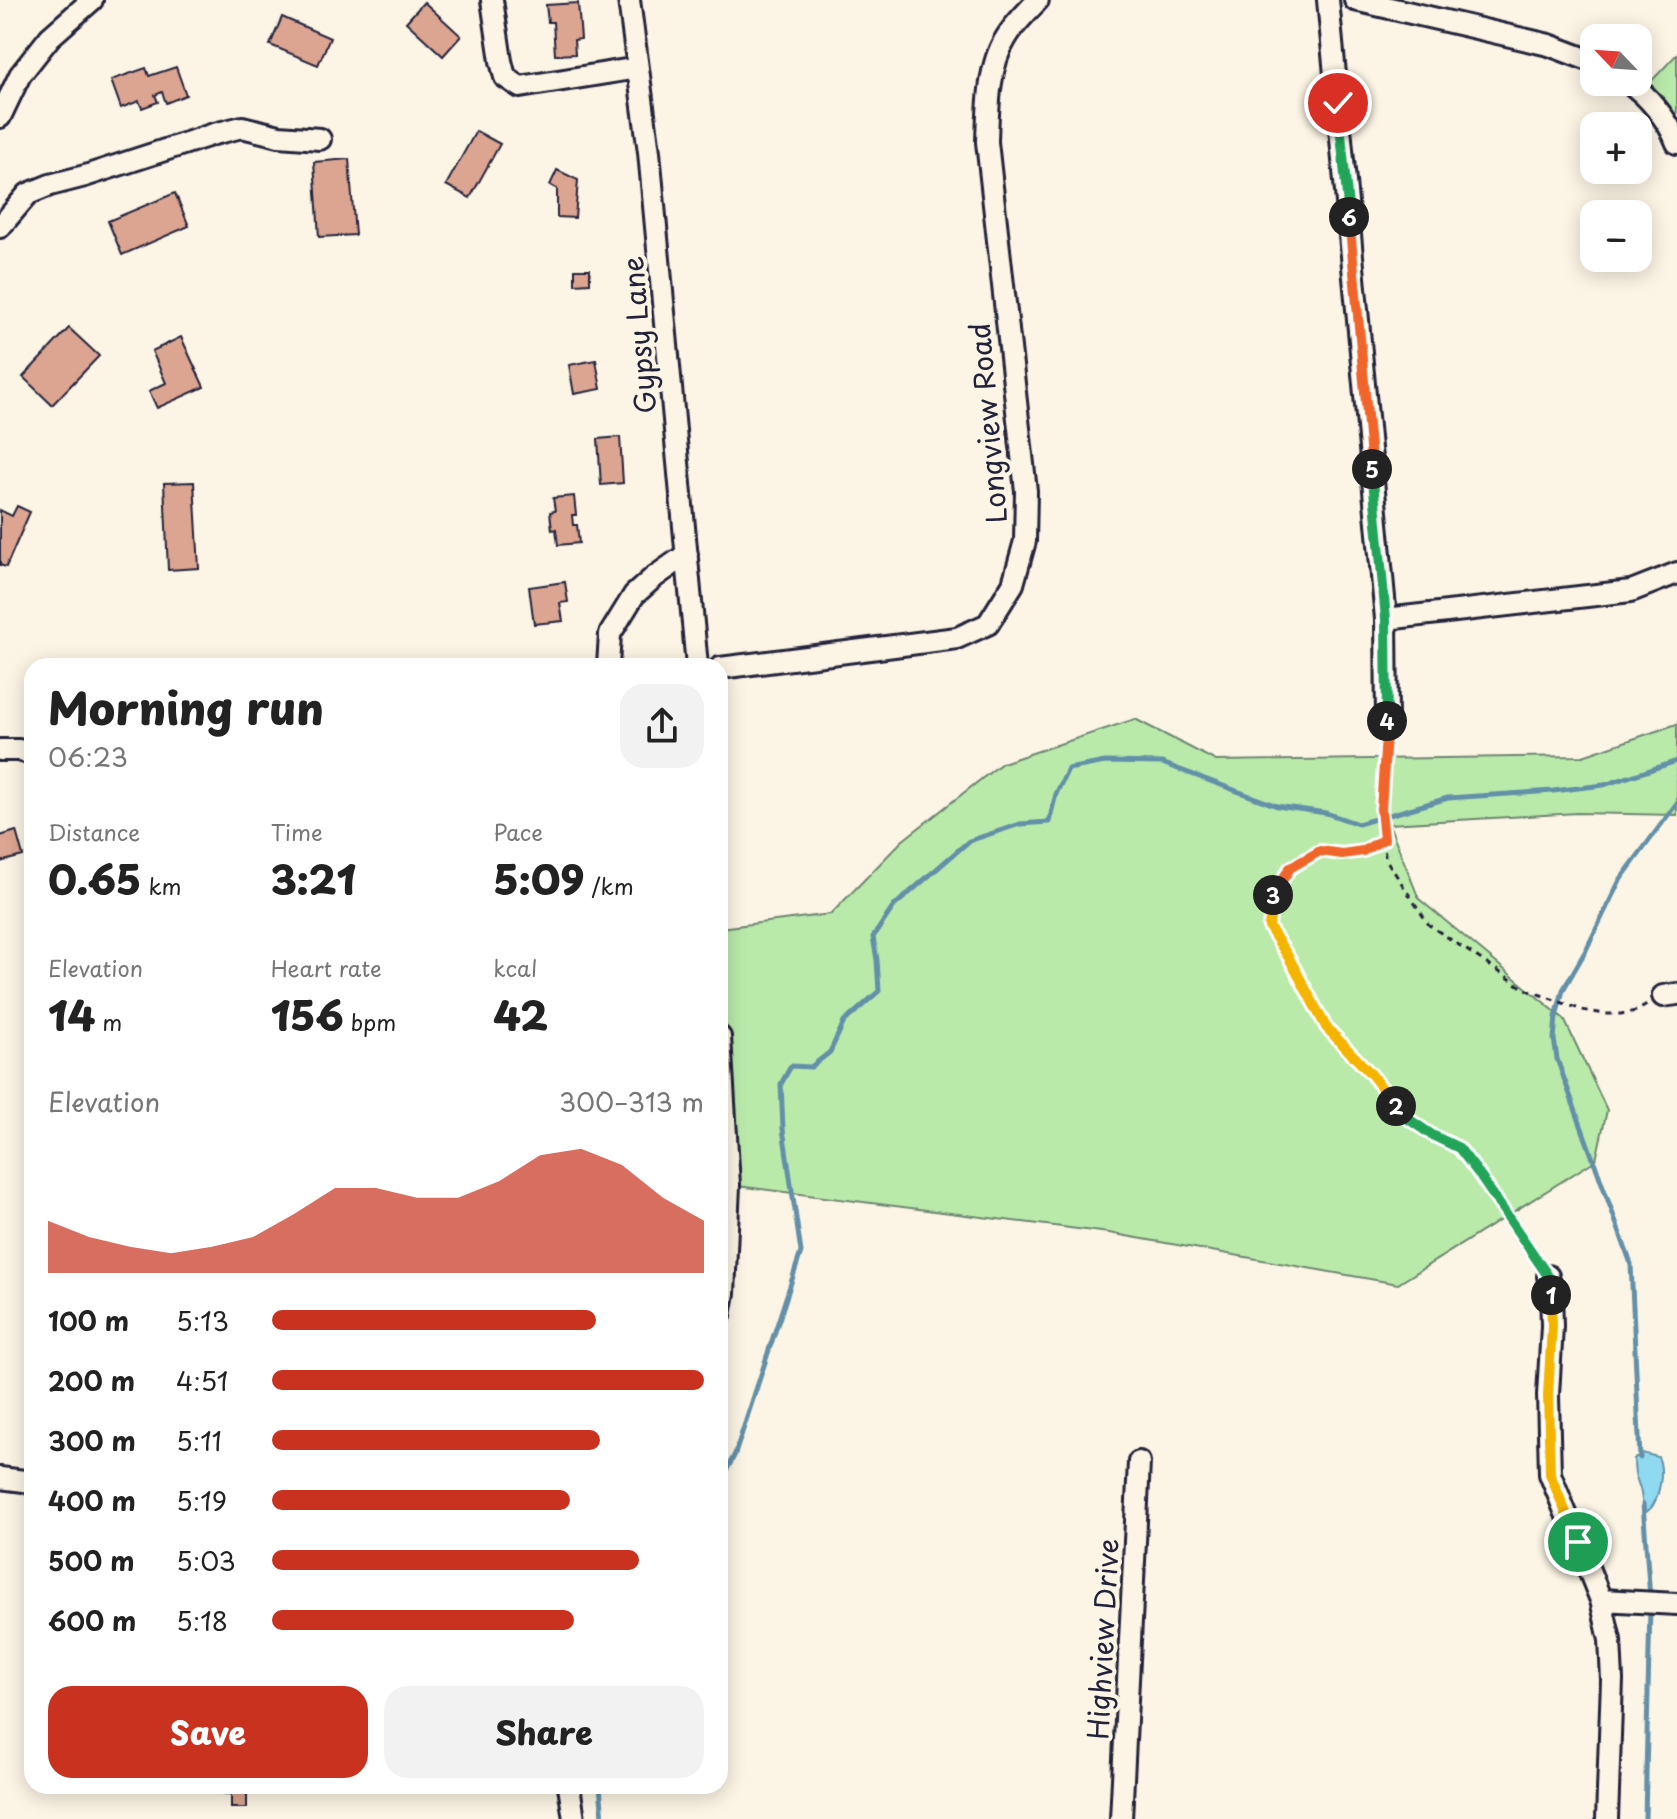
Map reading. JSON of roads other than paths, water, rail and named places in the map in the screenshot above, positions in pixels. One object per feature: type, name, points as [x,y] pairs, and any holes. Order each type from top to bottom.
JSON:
[{"type":"street","points":[[0,117],[20,75],[50,37],[92,0]]},
{"type":"street","points":[[492,0],[505,77],[520,87],[638,68]]},
{"type":"street","name":"Gypsy Lane","points":[[629,0],[650,167],[696,658]]},
{"type":"street","name":"Longview Road","points":[[728,667],[957,638],[988,624],[1013,584],[1025,541],[1026,491],[987,142],[988,109],[990,87],[1005,39],[1038,0]]},
{"type":"street","points":[[1328,0],[1386,619],[1387,721]]},
{"type":"street","points":[[1355,0],[1549,45],[1580,57]]},
{"type":"street","points":[[1646,96],[1673,132],[1677,143]]},
{"type":"street","points":[[0,227],[28,194],[214,134],[242,127],[279,136],[320,139]]},
{"type":"street","points":[[608,658],[610,634],[634,595],[687,554]]},
{"type":"street","points":[[1386,619],[1631,591],[1677,573]]},
{"type":"street","points":[[0,750],[24,752]]},
{"type":"street","points":[[728,1169],[728,1207]]},
{"type":"street","points":[[1548,1276],[1552,1326],[1548,1395],[1550,1474],[1601,1600],[1610,1640],[1612,1680],[1607,1819]]},
{"type":"street","name":"Highview Drive","points":[[1121,1819],[1139,1462]]},
{"type":"street","points":[[0,1478],[24,1481]]},
{"type":"street","points":[[1601,1600],[1677,1604]]},
{"type":"street","points":[[570,1794],[574,1819]]},
{"type":"water","points":[[1642,1453],[1658,1457],[1661,1470],[1660,1487],[1651,1508],[1646,1512],[1634,1467],[1634,1459]]},
{"type":"waterway","points":[[728,1468],[801,1252],[783,1129],[781,1084],[791,1066],[811,1067],[830,1052],[844,1022],[879,991],[873,937],[894,906],[969,841],[1020,824],[1049,822],[1056,794],[1068,769],[1105,762],[1162,763],[1277,806],[1326,813],[1358,824],[1448,798],[1604,785],[1677,761]]},
{"type":"waterway","points":[[1640,1458],[1631,1264],[1557,1059],[1554,1039],[1563,990],[1620,880],[1677,803]]},
{"type":"waterway","points":[[1643,1504],[1650,1598]]},
{"type":"waterway","points":[[1645,1819],[1650,1608]]},
{"type":"waterway","points":[[601,1794],[603,1819]]}]
